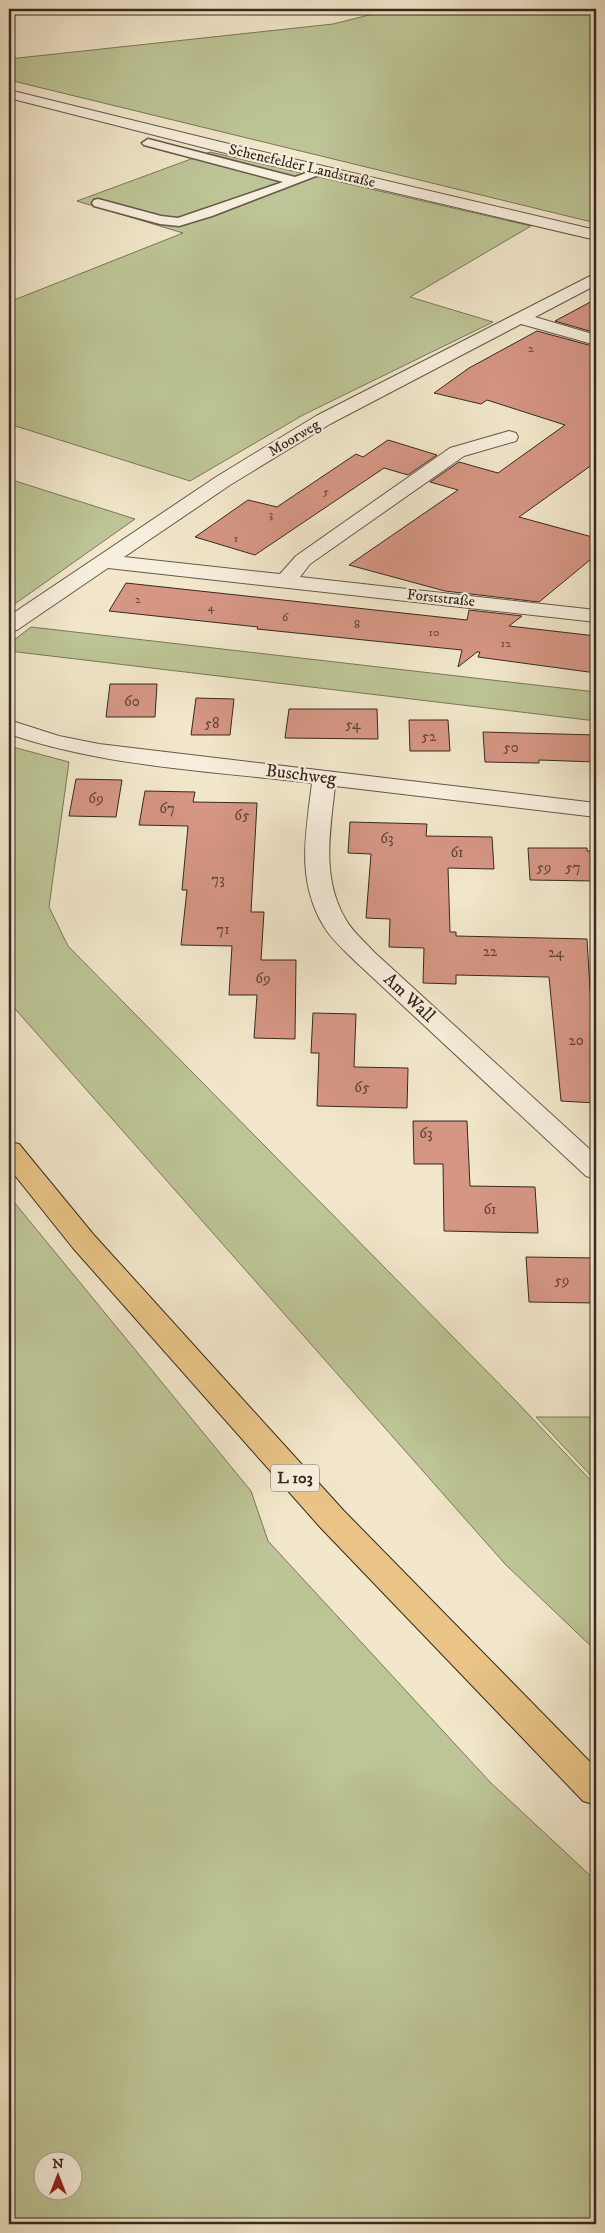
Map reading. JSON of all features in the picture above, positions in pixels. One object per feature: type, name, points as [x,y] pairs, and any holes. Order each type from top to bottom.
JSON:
[{"type":"main road","name":"L 103","points":[[9,1150],[83,1241],[332,1519],[596,1791]]},
{"type":"street","name":"Schenefelder Landstraße","points":[[9,94],[323,171],[596,235]]},
{"type":"street","name":"Moorweg","points":[[9,624],[223,480],[324,420],[596,278]]},
{"type":"street","points":[[520,318],[596,340]]},
{"type":"street","points":[[285,581],[303,560],[457,452],[509,437]]},
{"type":"street","name":"Forststraße","points":[[104,561],[596,616]]},
{"type":"street","name":"Buschweg","points":[[9,727],[54,742],[100,751],[596,810]]},
{"type":"street","name":"Am Wall","points":[[324,778],[316,863],[319,888],[335,924],[365,957],[596,1170]]},
{"type":"lane","points":[[148,143],[295,182]]},
{"type":"lane","points":[[98,203],[160,220],[179,222],[323,171]]},
{"type":"green space","points":[[393,9],[596,9],[596,223],[9,80],[9,59],[333,24]]},
{"type":"green space","points":[[210,152],[531,226],[410,297],[493,322],[303,415],[190,481],[9,424],[9,302],[183,233],[77,201]]},
{"type":"green space","points":[[9,479],[135,519],[9,608]]},
{"type":"green space","points":[[31,627],[596,692],[596,721],[9,651],[9,644]]},
{"type":"green space","points":[[9,746],[69,762],[49,907],[68,946],[515,1400],[596,1486],[596,1651],[505,1564],[9,1002]]},
{"type":"green space","points":[[9,1196],[251,1491],[268,1541],[490,1782],[596,1881],[596,2224],[9,2224]]},
{"type":"green space","points":[[536,1417],[596,1417],[596,1481]]},
{"type":"building","points":[[596,299],[596,333],[555,321]]},
{"type":"building","points":[[537,331],[596,347],[596,462],[519,517],[596,538],[596,555],[539,602],[445,591],[349,565],[458,490],[430,482],[459,462],[498,473],[565,425],[487,400],[481,404],[434,393],[469,368]]},
{"type":"building","points":[[388,440],[437,455],[408,475],[384,468],[255,555],[195,537],[248,500],[277,507],[356,454],[363,457]]},
{"type":"building","points":[[126,583],[467,620],[469,610],[522,616],[509,626],[596,636],[596,673],[478,657],[480,652],[477,652],[458,667],[462,650],[257,629],[258,627],[109,611]]},
{"type":"building","points":[[110,684],[157,684],[155,717],[106,717]]},
{"type":"building","points":[[196,698],[234,699],[230,735],[191,735]]},
{"type":"building","points":[[289,709],[377,709],[378,739],[285,738]]},
{"type":"building","points":[[409,720],[448,720],[450,751],[410,751]]},
{"type":"building","points":[[483,732],[596,735],[596,762],[539,760],[539,763],[485,762]]},
{"type":"building","points":[[76,779],[122,780],[116,817],[69,816]]},
{"type":"building","points":[[145,791],[195,792],[193,802],[257,803],[251,912],[264,912],[261,960],[296,960],[295,1039],[254,1038],[257,995],[229,995],[232,946],[181,945],[187,890],[182,890],[188,826],[139,825]]},
{"type":"building","points":[[350,822],[427,824],[426,836],[492,837],[494,869],[448,868],[450,932],[456,932],[456,936],[587,939],[592,1022],[596,1022],[596,1103],[561,1101],[549,977],[456,975],[456,984],[423,983],[424,948],[389,947],[390,919],[366,918],[371,854],[348,853]]},
{"type":"building","points":[[528,848],[587,848],[587,851],[596,851],[596,881],[530,880]]},
{"type":"building","points":[[313,1013],[356,1014],[354,1067],[408,1068],[407,1108],[317,1106],[319,1053],[311,1053]]},
{"type":"building","points":[[413,1121],[467,1121],[470,1186],[535,1187],[538,1233],[444,1231],[443,1164],[414,1164]]},
{"type":"building","points":[[526,1257],[596,1258],[596,1303],[529,1302]]}]
